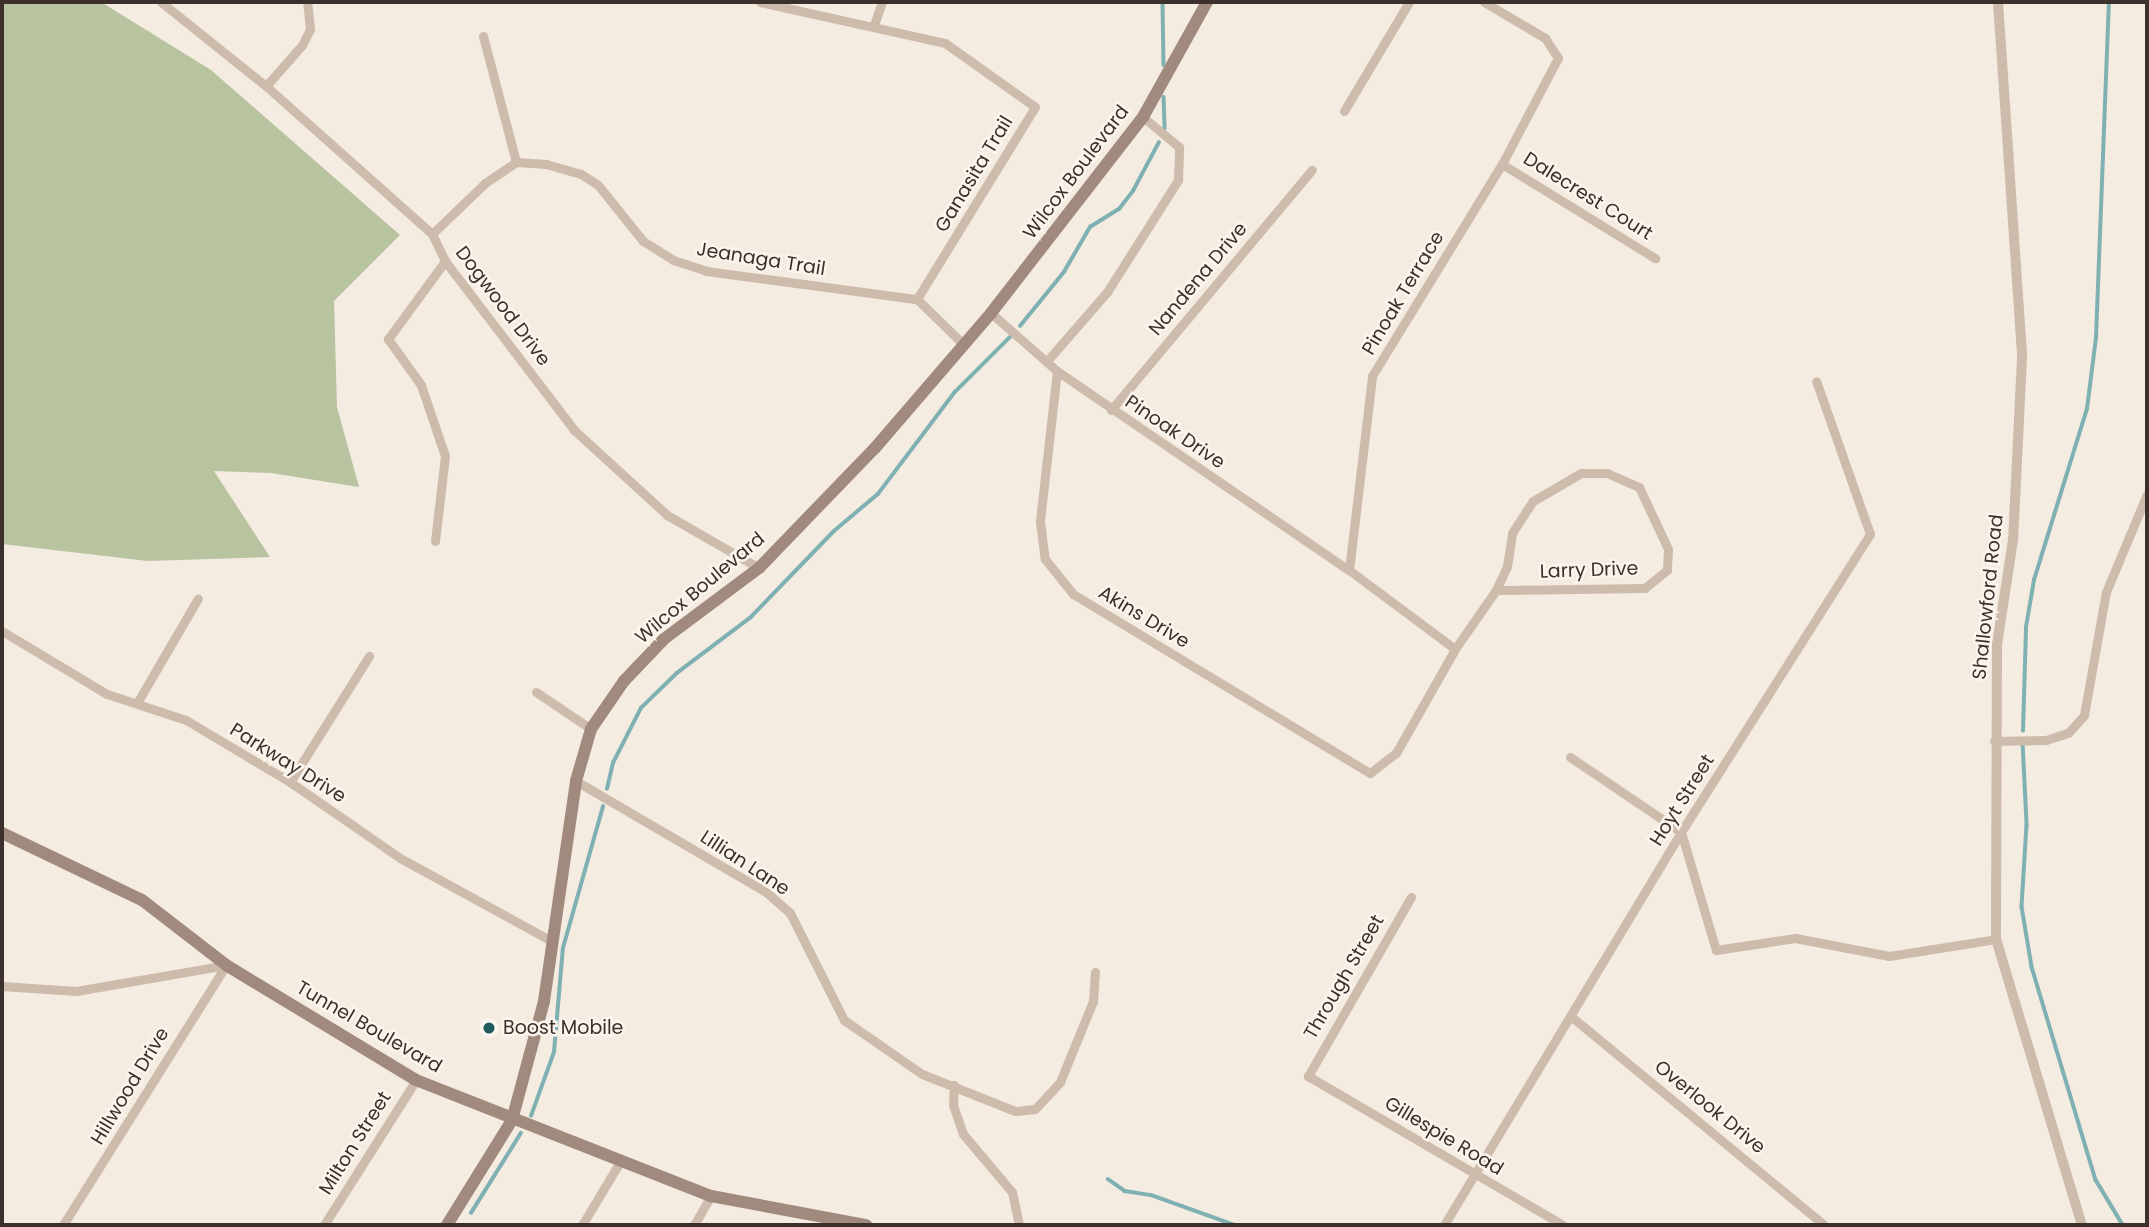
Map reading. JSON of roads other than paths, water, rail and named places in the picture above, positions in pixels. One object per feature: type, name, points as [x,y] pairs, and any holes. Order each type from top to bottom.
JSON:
[{"type":"main road","name":"Wilcox Boulevard","points":[[447,1225],[512,1120],[544,1001],[550,940],[576,781],[591,729],[624,681],[664,639],[759,568],[876,448],[962,343],[991,313],[1143,117],[1207,2]]},
{"type":"main road","name":"Tunnel Boulevard","points":[[2,833],[142,900],[226,965],[416,1080],[711,1196],[866,1225]]},
{"type":"street","name":"Dogwood Drive","points":[[161,2],[267,86],[432,234],[444,261],[574,430],[667,515],[759,568]]},
{"type":"street","points":[[267,86],[302,45],[310,29],[307,2]]},
{"type":"street","name":"Ganasita Trail","points":[[760,2],[874,25],[945,43],[1035,107],[918,299]]},
{"type":"street","points":[[874,25],[882,2]]},
{"type":"street","points":[[1344,111],[1409,2]]},
{"type":"street","name":"Pinoak Terrace","points":[[1349,570],[1372,376],[1502,164],[1558,58],[1545,38],[1484,2]]},
{"type":"street","name":"Shallowford Road","points":[[1998,2],[2022,358],[2013,540],[1997,644],[1994,741],[1996,939],[2082,1225]]},
{"type":"street","points":[[432,234],[485,183],[516,162],[483,36]]},
{"type":"street","points":[[1048,361],[1107,292],[1178,180],[1179,147],[1143,117]]},
{"type":"street","name":"Jeanaga Trail","points":[[516,162],[581,174],[598,185],[643,241],[673,260],[706,271],[918,299]]},
{"type":"street","name":"Dalecrest Court","points":[[1502,164],[1655,258]]},
{"type":"street","name":"Nandena Drive","points":[[1111,410],[1312,170]]},
{"type":"street","points":[[435,541],[445,456],[421,385],[388,339],[444,261]]},
{"type":"street","points":[[918,299],[962,343]]},
{"type":"street","name":"Pinoak Drive","points":[[991,313],[1057,371],[1349,570],[1455,649]]},
{"type":"street","name":"Akins Drive","points":[[1057,371],[1040,522],[1045,559],[1073,594],[1370,773],[1396,753]]},
{"type":"street","name":"Hoyt Street","points":[[1444,1225],[1473,1174],[1573,1018],[1681,832],[1870,534],[1816,381]]},
{"type":"street","name":"Larry Drive","points":[[1396,753],[1455,649],[1496,590],[1507,566],[1512,533],[1533,501],[1581,473],[1607,473],[1639,487],[1668,549],[1667,570],[1645,588],[1496,590]]},
{"type":"street","points":[[1994,741],[2046,740],[2068,733],[2084,715],[2106,592],[2147,494]]},
{"type":"street","points":[[137,704],[198,598]]},
{"type":"street","name":"Parkway Drive","points":[[2,631],[107,694],[186,720],[290,782],[400,858],[550,940]]},
{"type":"street","points":[[290,782],[369,656]]},
{"type":"street","points":[[536,692],[591,729]]},
{"type":"street","points":[[1570,757],[1681,832],[1716,950],[1796,937],[1889,956],[1996,939]]},
{"type":"street","name":"Lillian Lane","points":[[576,781],[766,892],[790,913],[844,1020],[922,1074],[969,1090],[1015,1111],[1035,1110],[1060,1082],[1080,1042],[1093,1001],[1096,972]]},
{"type":"street","name":"Through Street","points":[[1308,1076],[1411,897]]},
{"type":"street","points":[[2,986],[76,991],[226,965]]},
{"type":"street","name":"Hillwood Drive","points":[[63,1225],[226,965]]},
{"type":"street","name":"Overlook Drive","points":[[1573,1018],[1818,1223]]},
{"type":"street","name":"Gillespie Road","points":[[1308,1076],[1563,1225]]},
{"type":"street","name":"Milton Street","points":[[324,1225],[416,1080]]},
{"type":"street","points":[[954,1085],[953,1105],[963,1134],[1012,1192],[1019,1225]]},
{"type":"street","points":[[582,1225],[621,1160]]},
{"type":"street","points":[[694,1225],[711,1196]]},
{"type":"waterway","points":[[1163,2],[1164,65]]},
{"type":"waterway","points":[[2023,731],[2026,627],[2034,580],[2087,409],[2096,338],[2109,2]]},
{"type":"waterway","points":[[1164,97],[1165,128]]},
{"type":"waterway","points":[[1020,326],[1064,272],[1090,227],[1119,209],[1133,191],[1159,142]]},
{"type":"waterway","points":[[607,789],[613,763],[641,708],[677,673],[751,617],[834,531],[878,494],[955,392],[1013,334]]},
{"type":"waterway","points":[[2023,742],[2027,825],[2022,907],[2032,967],[2096,1180],[2123,1225]]},
{"type":"waterway","points":[[531,1116],[554,1052],[563,948],[603,807]]},
{"type":"waterway","points":[[471,1213],[521,1133]]},
{"type":"waterway","points":[[1108,1179],[1125,1191],[1151,1195],[1235,1225]]},
{"type":"place","name":"Boost Mobile","points":[[489,1028]]}]
